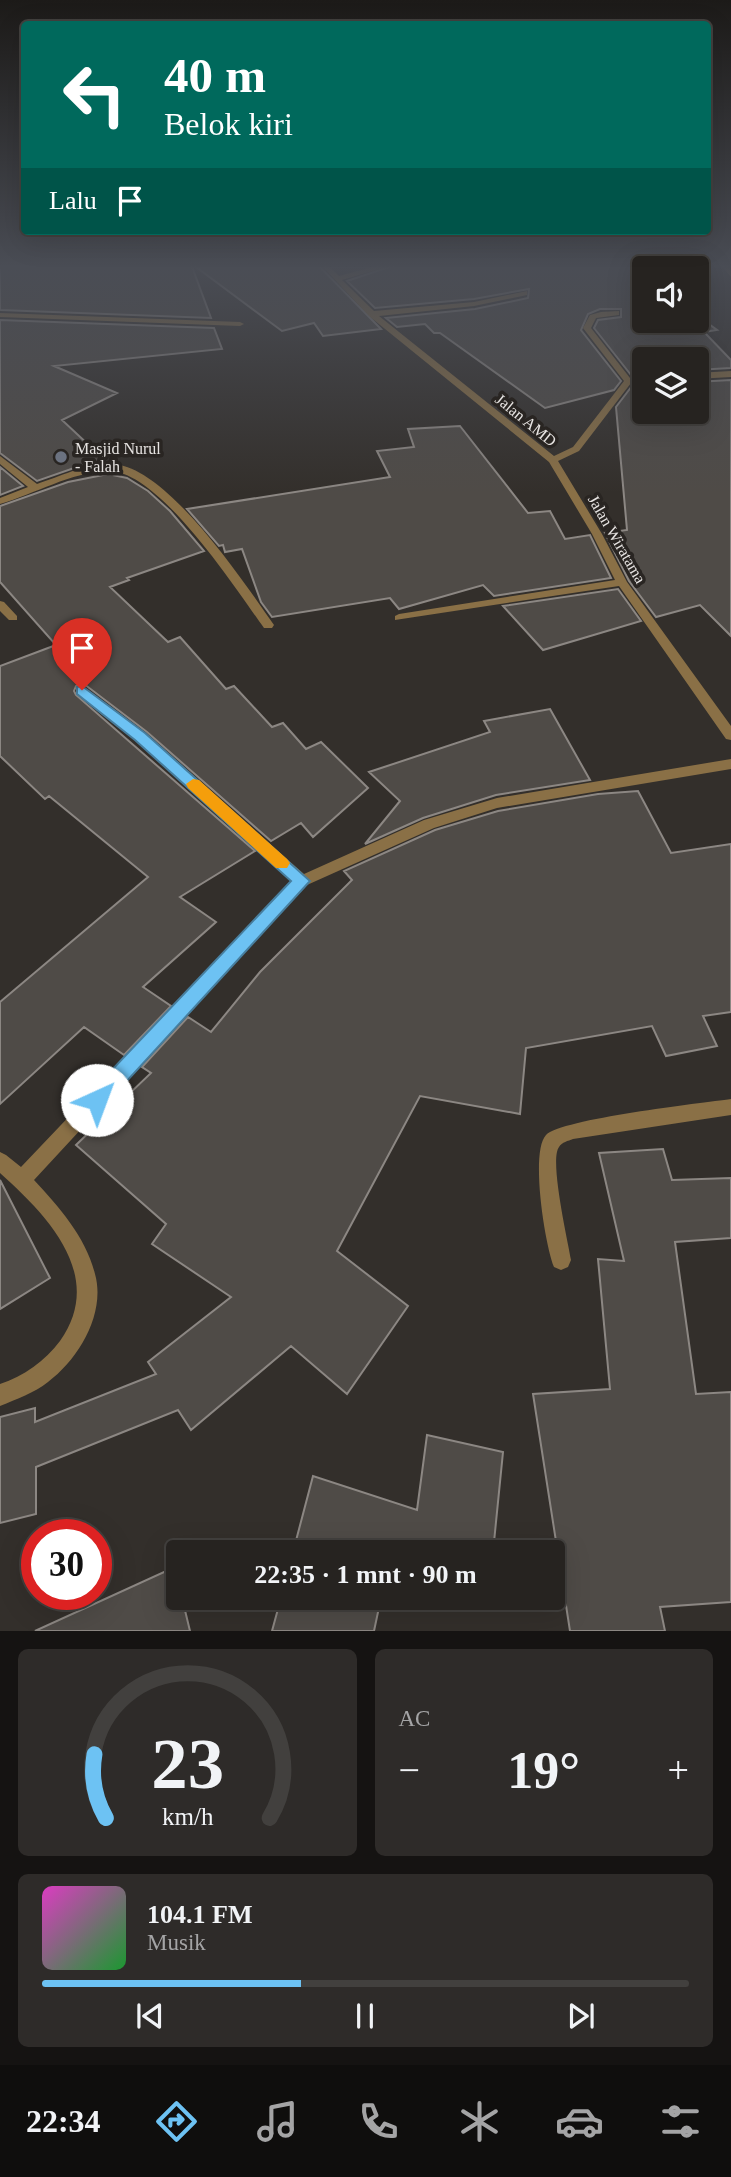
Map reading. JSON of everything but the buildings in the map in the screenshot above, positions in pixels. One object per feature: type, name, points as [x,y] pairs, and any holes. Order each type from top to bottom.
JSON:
[{"type":"street","name":"Jalan AMD","points":[[404,340],[553,460]]},
{"type":"street","points":[[595,340],[628,381]]},
{"type":"street","points":[[709,375],[731,374]]},
{"type":"street","points":[[553,460],[576,449],[628,381],[632,381]]},
{"type":"street","points":[[0,459],[35,488]]},
{"type":"street","name":"Jalan Wiratama","points":[[553,460],[622,582],[731,736]]},
{"type":"street","points":[[0,501],[35,488],[113,467],[141,476],[176,507],[268,625]]},
{"type":"street","points":[[399,618],[622,582]]},
{"type":"street","points":[[0,604],[13,618]]},
{"type":"street","points":[[82,690],[140,737],[302,881]]},
{"type":"street","points":[[22,1179],[302,881],[429,824],[497,803],[731,764]]},
{"type":"street","points":[[561,1260],[548,1166],[548,1147],[557,1136],[573,1131],[731,1107]]},
{"type":"street","points":[[0,1161],[22,1179],[66,1232],[88,1289],[85,1310],[77,1332],[65,1352],[38,1377],[0,1395]]},
{"type":"slow traffic","points":[[193,784],[281,863]]},
{"type":"place","name":"Masjid Nurul - Falah","points":[[61,457]]},
{"type":"route","points":[[82,690],[140,737],[302,881],[97,1100]]}]
